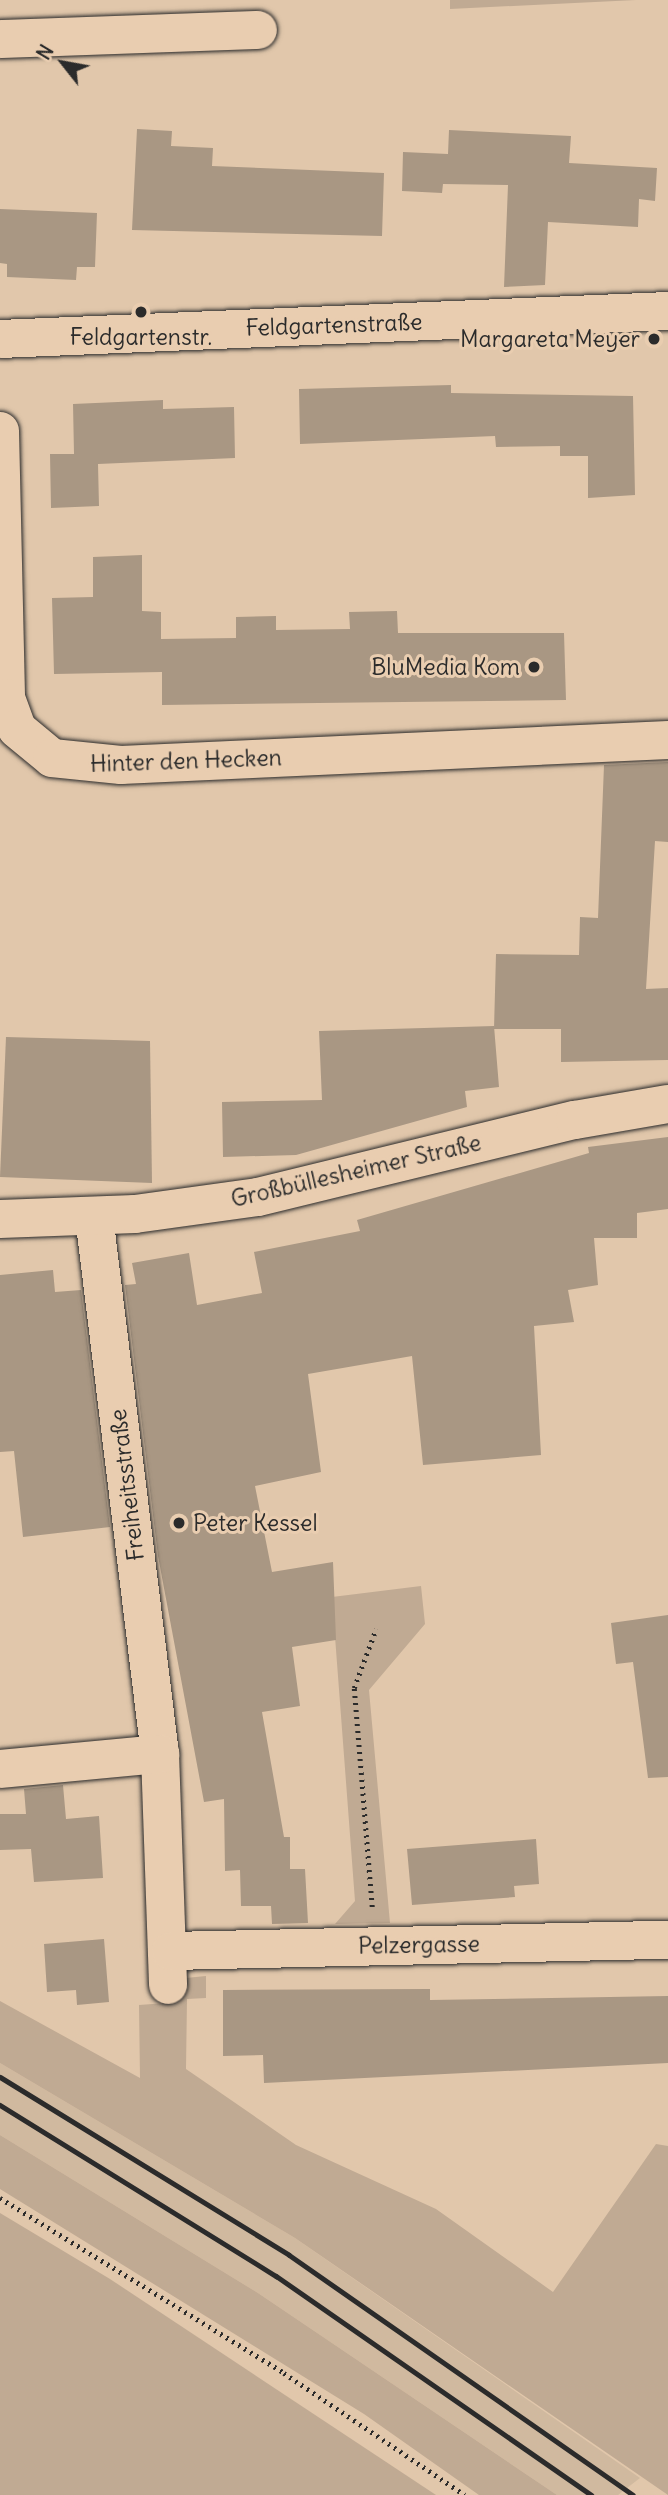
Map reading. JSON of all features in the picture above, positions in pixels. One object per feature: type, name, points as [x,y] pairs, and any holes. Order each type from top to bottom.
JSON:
[{"type":"street","points":[[0,39],[258,30]]},
{"type":"street","name":"Feldgartenstraße","points":[[0,339],[668,311]]},
{"type":"street","name":"Hinter den Hecken","points":[[0,430],[6,698],[17,729],[52,758],[121,765],[668,740]]},
{"type":"street","name":"Großbüllesheimer Straße","points":[[0,1219],[94,1216],[258,1197],[575,1119],[668,1104]]},
{"type":"street","name":"Freiheitsstraße","points":[[94,1216],[160,1755],[169,1968]]},
{"type":"street","points":[[0,1769],[160,1755]]},
{"type":"street","name":"Pelzergasse","points":[[169,1968],[374,1946],[668,1940]]},
{"type":"path","points":[[374,1946],[354,1688],[376,1629]]},
{"type":"path","points":[[0,2198],[284,2373],[465,2495]]},
{"type":"shaded area","points":[[450,0],[636,0],[450,9]]},
{"type":"shaded area","points":[[421,1586],[425,1624],[369,1690],[390,1923],[335,1924],[355,1901],[332,1597]]},
{"type":"shaded area","points":[[206,1976],[206,1998],[187,1999],[186,2069],[296,2145],[436,2209],[553,2292],[656,2144],[668,2146],[668,2495],[295,2238],[0,2063],[0,2001],[140,2078],[139,2005],[166,2003],[186,1978]]},
{"type":"shaded area","points":[[0,2063],[295,2238],[640,2478],[618,2495],[557,2495],[258,2293],[0,2135]]},
{"type":"shaded area","points":[[0,2135],[258,2293],[557,2495],[479,2495],[364,2414],[0,2189]]},
{"type":"shaded area","points":[[0,2213],[110,2279],[436,2495],[0,2495]]},
{"type":"building","points":[[137,129],[172,131],[171,146],[213,148],[212,166],[384,173],[382,236],[132,230]]},
{"type":"building","points":[[449,130],[571,136],[569,163],[657,168],[655,201],[639,199],[638,227],[548,222],[545,285],[504,287],[508,185],[443,184],[442,193],[402,191],[403,152],[448,154]]},
{"type":"building","points":[[0,209],[97,213],[95,267],[77,267],[76,280],[7,277],[7,264],[0,263]]},
{"type":"building","points":[[451,385],[451,393],[633,396],[635,495],[588,498],[588,456],[560,456],[560,446],[496,447],[495,436],[300,444],[299,389]]},
{"type":"building","points":[[163,400],[163,409],[234,407],[235,458],[98,464],[99,506],[51,508],[50,454],[74,454],[73,404]]},
{"type":"building","points":[[142,555],[142,611],[161,612],[161,639],[236,638],[236,617],[276,616],[276,630],[350,629],[349,612],[397,611],[398,633],[564,633],[566,700],[162,705],[162,672],[54,674],[52,598],[93,597],[93,557]]},
{"type":"building","points":[[668,762],[668,842],[655,841],[646,989],[668,988],[668,1060],[561,1062],[561,1029],[494,1029],[496,954],[579,955],[580,917],[598,918],[604,765]]},
{"type":"building","points":[[494,1026],[499,1087],[465,1091],[467,1107],[296,1155],[223,1157],[222,1102],[322,1100],[319,1031]]},
{"type":"building","points":[[6,1037],[150,1041],[152,1183],[0,1177]]},
{"type":"building","points":[[668,1137],[668,1209],[637,1213],[637,1238],[594,1238],[598,1285],[568,1290],[574,1322],[534,1326],[541,1455],[423,1465],[412,1356],[308,1374],[321,1472],[255,1486],[272,1572],[333,1562],[336,1640],[292,1647],[300,1706],[262,1712],[284,1837],[290,1837],[290,1869],[305,1869],[308,1923],[272,1924],[271,1906],[241,1906],[240,1870],[225,1871],[224,1799],[204,1802],[158,1556],[125,1285],[136,1284],[132,1263],[189,1253],[197,1305],[262,1293],[254,1252],[360,1231],[357,1220],[589,1153],[588,1147]]},
{"type":"building","points":[[53,1270],[55,1292],[81,1290],[110,1527],[23,1537],[14,1451],[0,1452],[0,1275]]},
{"type":"building","points":[[668,1615],[668,1777],[648,1778],[633,1662],[616,1664],[611,1623]]},
{"type":"building","points":[[63,1785],[66,1819],[99,1816],[103,1878],[34,1882],[31,1849],[0,1850],[0,1814],[26,1814],[24,1789]]},
{"type":"building","points":[[536,1839],[539,1884],[514,1886],[515,1897],[412,1905],[407,1849]]},
{"type":"building","points":[[104,1939],[109,2002],[77,2005],[76,1990],[47,1992],[44,1944]]},
{"type":"building","points":[[430,1989],[430,2000],[668,1996],[668,2063],[264,2083],[263,2055],[223,2056],[223,1990]]},
{"type":"railway","points":[[0,2077],[289,2255],[633,2495]]},
{"type":"railway","points":[[0,2105],[276,2276],[591,2495]]},
{"type":"place","name":"Feldgartenstr.","points":[[141,312]]},
{"type":"place","name":"Margareta Meyer","points":[[654,339]]},
{"type":"place","name":"BluMedia Kom","points":[[534,667]]},
{"type":"place","name":"Peter Kessel","points":[[179,1523]]}]
